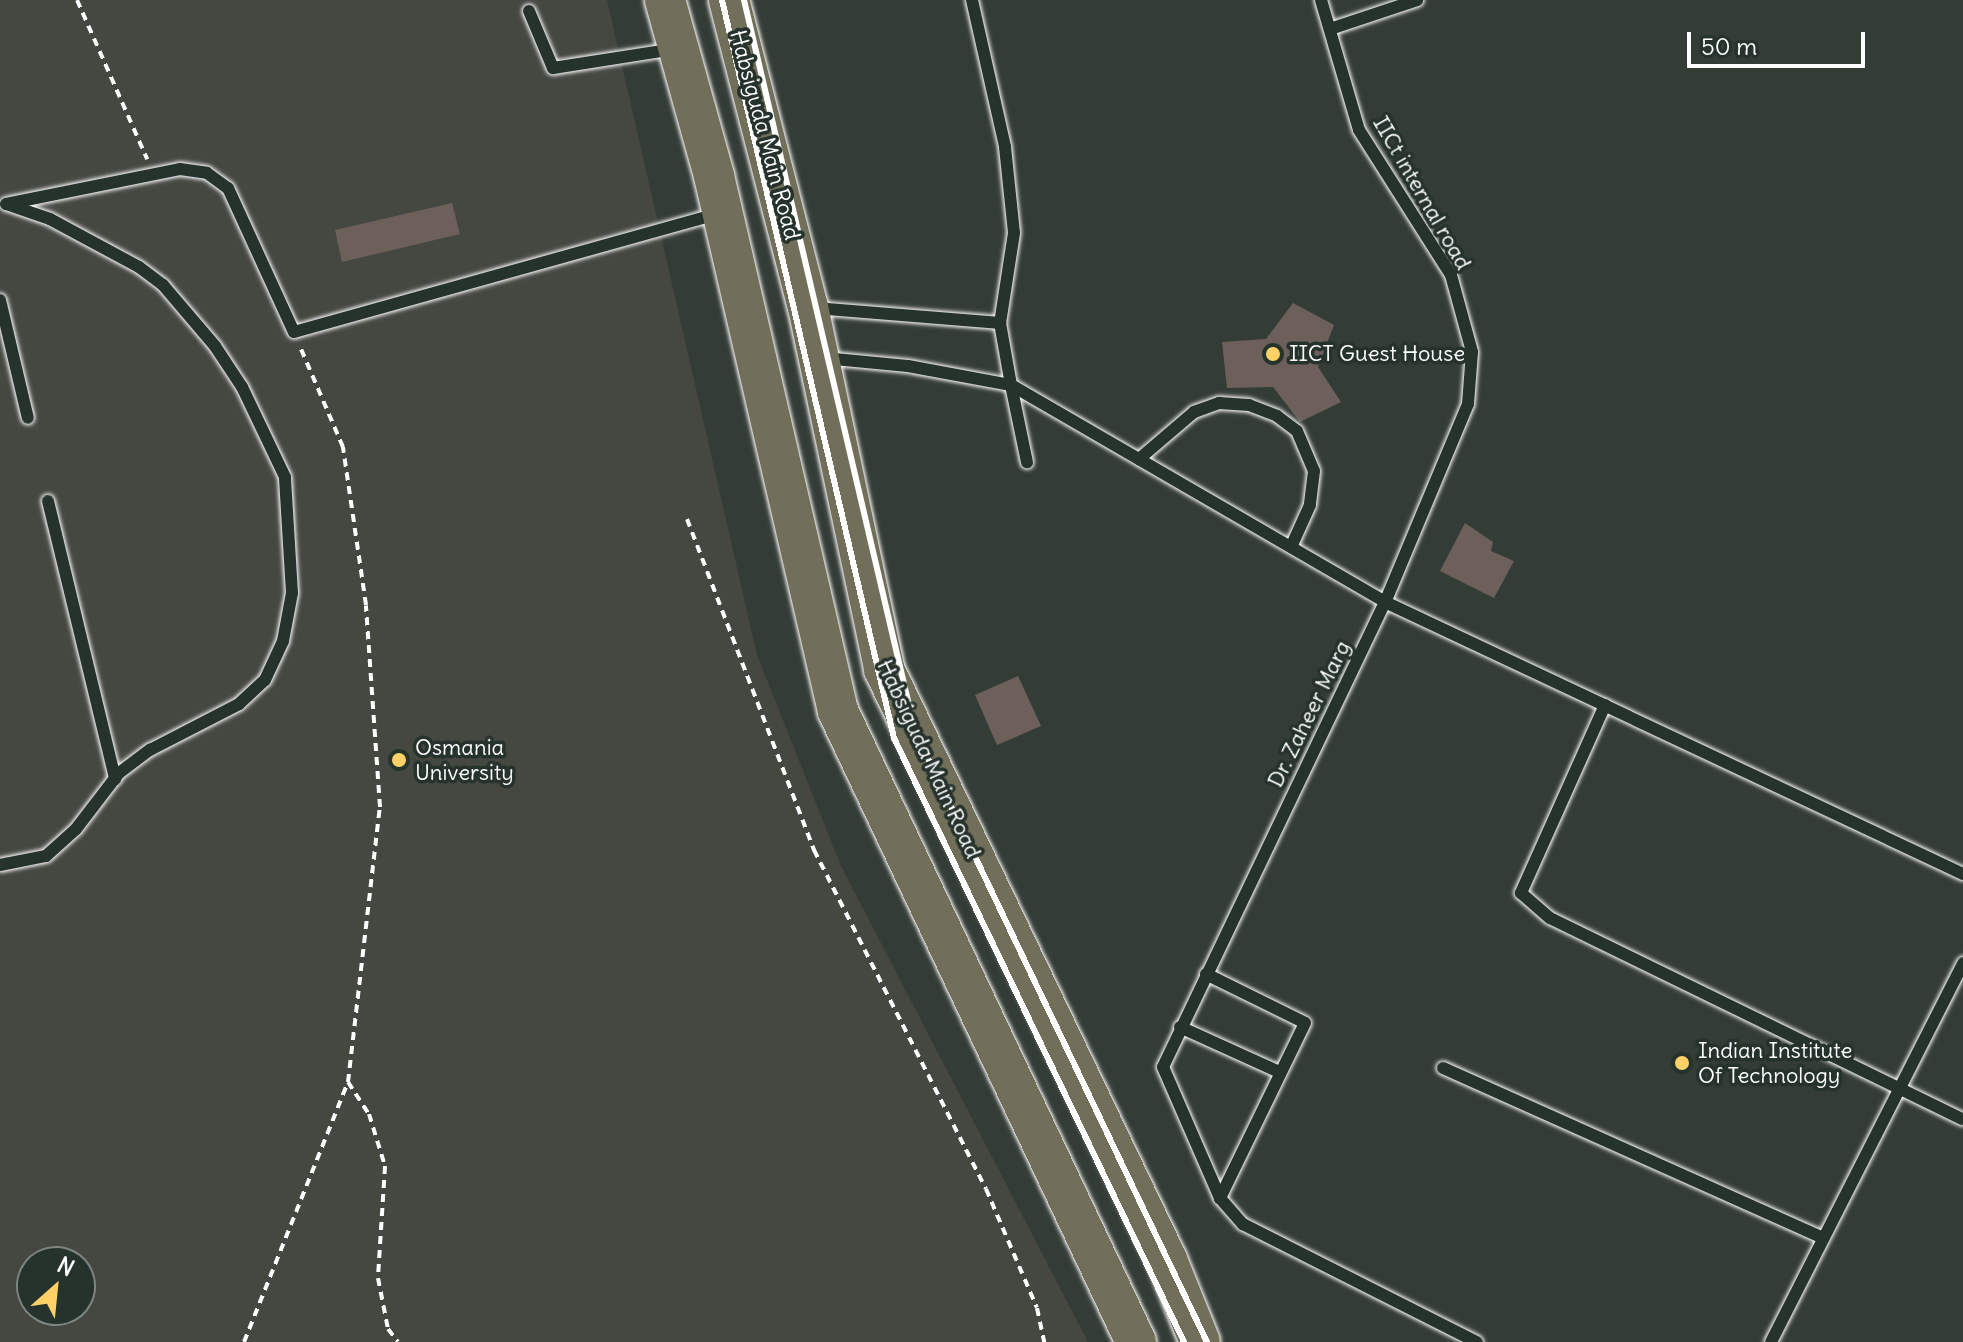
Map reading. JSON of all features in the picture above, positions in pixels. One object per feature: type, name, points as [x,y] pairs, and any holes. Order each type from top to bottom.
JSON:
[{"type":"main road","points":[[665,0],[721,213],[838,711],[1136,1342]]},
{"type":"main road","name":"Habsiguda Main Road","points":[[729,0],[808,307],[884,669],[1167,1260],[1200,1342]]},
{"type":"main road","points":[[856,750],[912,728]]},
{"type":"lane","points":[[972,0],[1005,147],[1014,233],[1000,323],[1027,462]]},
{"type":"lane","name":"IICt internal road","points":[[1321,0],[1359,130],[1451,275],[1472,352],[1468,404],[1385,602]]},
{"type":"lane","points":[[1330,29],[1417,0]]},
{"type":"lane","points":[[529,11],[553,68],[678,48]]},
{"type":"lane","points":[[3,204],[180,169],[207,173],[228,188],[294,332],[721,213]]},
{"type":"lane","points":[[0,865],[46,856],[76,829],[115,779],[150,750],[239,704],[265,680],[283,641],[292,593],[285,477],[242,387],[163,285],[96,242],[3,204]]},
{"type":"lane","points":[[0,300],[28,418]]},
{"type":"lane","points":[[808,307],[1000,323]]},
{"type":"lane","points":[[817,357],[908,366],[1011,385],[1385,602],[1963,874]]},
{"type":"lane","points":[[1139,459],[1194,412],[1219,403],[1249,405],[1277,416],[1297,431],[1314,471],[1310,505],[1291,547]]},
{"type":"lane","points":[[48,501],[115,779]]},
{"type":"lane","name":"Dr. Zaheer Marg","points":[[1385,602],[1163,1067],[1220,1198],[1243,1224],[1477,1342]]},
{"type":"lane","points":[[1605,705],[1521,893],[1550,918],[1963,1119]]},
{"type":"lane","points":[[1771,1342],[1902,1090],[1963,963]]},
{"type":"lane","points":[[1206,974],[1305,1023],[1220,1198]]},
{"type":"lane","points":[[1180,1027],[1279,1072]]},
{"type":"lane","points":[[1443,1068],[1823,1238]]},
{"type":"path","points":[[77,0],[153,174]]},
{"type":"path","points":[[244,1342],[348,1082],[380,807],[368,631],[343,447],[294,332]]},
{"type":"path","points":[[687,519],[814,850],[986,1189],[1037,1308],[1044,1342]]},
{"type":"path","points":[[348,1082],[369,1114],[385,1166],[378,1278],[388,1329],[398,1342]]},
{"type":"shaded area","name":"Osmania University","points":[[0,0],[607,0],[757,655],[841,866],[1088,1342],[0,1342]]},
{"type":"building","points":[[452,203],[460,234],[342,262],[335,230]]},
{"type":"building","name":"IICT Guest House","points":[[1293,303],[1334,325],[1318,367],[1341,402],[1300,422],[1273,387],[1227,388],[1222,342],[1266,339]]},
{"type":"building","points":[[1465,523],[1493,542],[1491,551],[1514,561],[1494,598],[1440,571]]},
{"type":"building","points":[[1018,676],[1041,726],[997,745],[975,695]]},
{"type":"railway","points":[[722,0],[894,738],[1184,1342]]},
{"type":"railway","points":[[744,0],[915,731],[1207,1342]]},
{"type":"place","name":"IICT Guest House","points":[[1273,354]]},
{"type":"place","name":"Osmania University","points":[[399,760]]},
{"type":"place","name":"Indian Institute Of Technology","points":[[1682,1063]]}]
